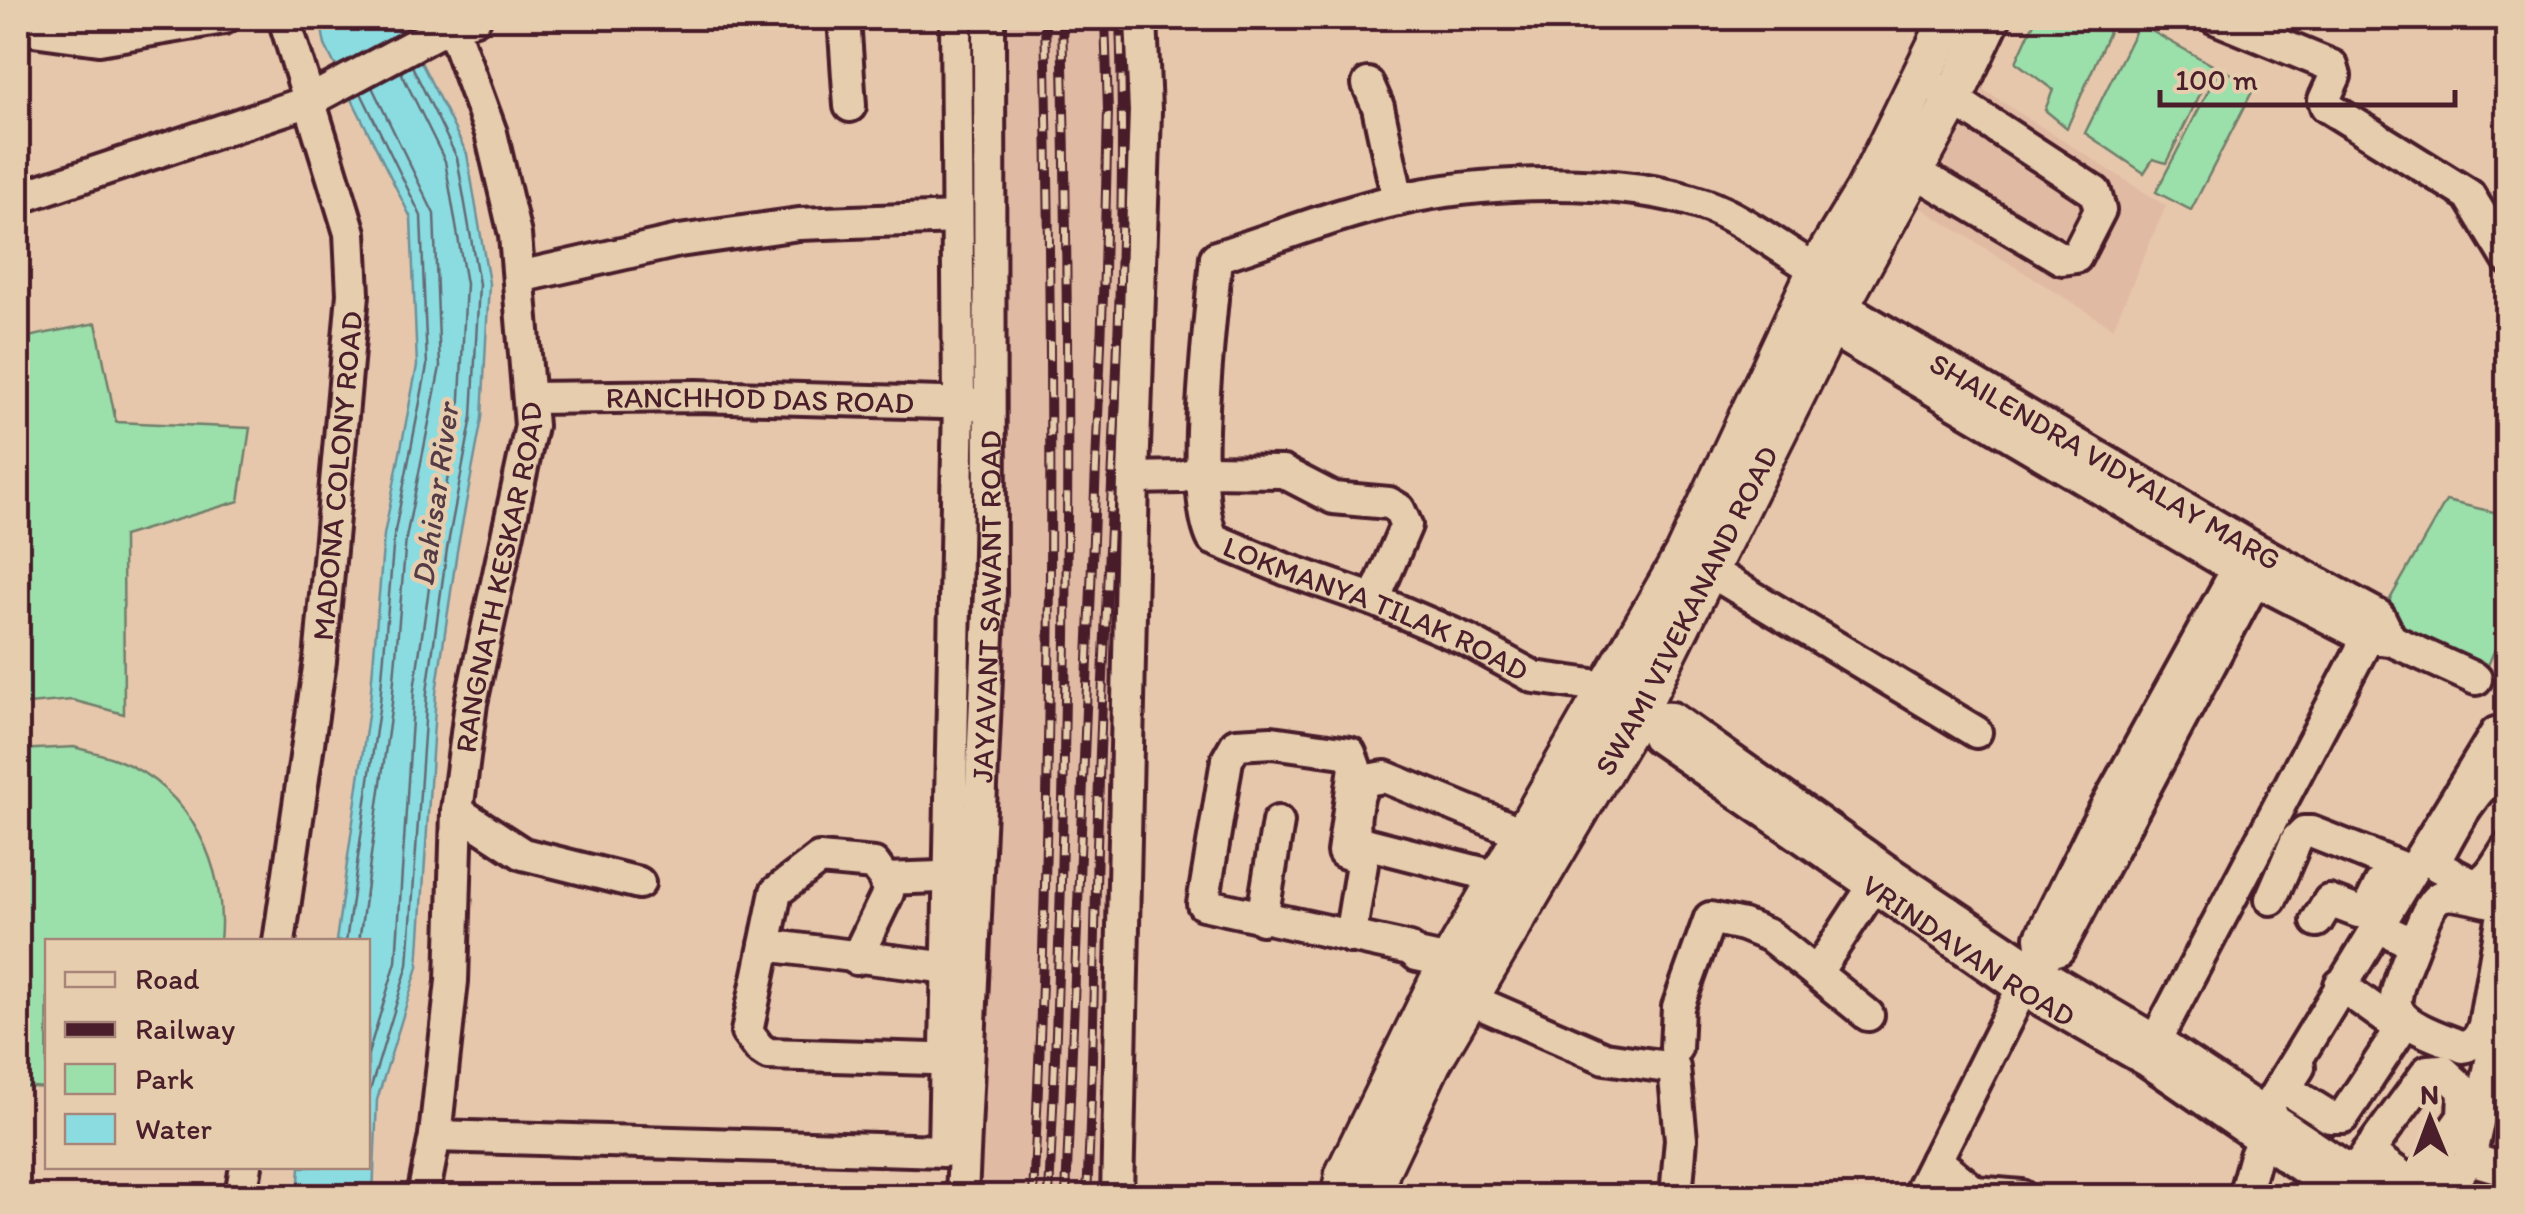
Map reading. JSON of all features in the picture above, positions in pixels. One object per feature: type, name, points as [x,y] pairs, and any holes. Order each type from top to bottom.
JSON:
[{"type":"main road","name":"SWAMI VIVEKANAND ROAD","points":[[1374,1196],[1380,1171],[1432,1061],[1453,974],[1644,713],[1696,563],[1819,300],[1864,191],[1950,18]]},
{"type":"main road","name":"SWAMI VIVEKANAND ROAD","points":[[1819,300],[1914,171],[1991,18]]},
{"type":"main road","name":"SWAMI VIVEKANAND ROAD","points":[[1340,1196],[1345,1174],[1453,974],[1495,881],[1607,687],[1696,563]]},
{"type":"street","points":[[18,28],[99,39],[224,18]]},
{"type":"street","name":"MADONA COLONY ROAD","points":[[279,939],[320,661],[353,294],[350,234],[284,18]]},
{"type":"street","points":[[844,18],[850,106]]},
{"type":"street","points":[[956,18],[959,401]]},
{"type":"street","name":"JAYAVANT SAWANT ROAD","points":[[963,876],[990,592],[989,18]]},
{"type":"street","points":[[1117,1196],[1132,478],[1145,111],[1142,18]]},
{"type":"street","points":[[2215,18],[2332,66],[2335,76],[2324,100],[2326,106],[2469,195],[2508,259]]},
{"type":"street","points":[[18,198],[307,102],[451,24]]},
{"type":"street","name":"RANGNATH KESKAR ROAD","points":[[424,1196],[435,1136],[452,980],[458,811],[471,703],[531,426],[515,236],[491,132],[451,24]]},
{"type":"street","points":[[1914,171],[2062,259],[2076,257],[2100,210],[2095,192],[1920,79]]},
{"type":"street","points":[[1368,84],[1378,107],[1398,200]]},
{"type":"street","name":"SHAILENDRA VIDYALAY MARG","points":[[1203,472],[1216,257],[1398,200],[1480,188],[1580,184],[1670,196],[1709,206],[1819,300],[2253,563],[2379,632],[2476,679]]},
{"type":"street","points":[[519,278],[679,241],[782,226],[957,218]]},
{"type":"street","name":"RANCHHOD DAS ROAD","points":[[530,398],[696,396],[959,401],[990,411]]},
{"type":"street","name":"JAYAVANT SAWANT ROAD","points":[[959,401],[963,876],[957,1061],[962,1196]]},
{"type":"street","points":[[1132,478],[1181,477],[1203,472],[1283,472],[1334,498],[1389,504],[1399,510],[1406,524],[1374,600]]},
{"type":"street","name":"LOKMANYA TILAK ROAD","points":[[1203,472],[1206,517],[1213,539],[1374,600],[1466,640],[1534,677],[1607,687]]},
{"type":"street","points":[[1696,563],[1976,732]]},
{"type":"street","points":[[1918,1196],[2033,971],[2060,949],[2104,836],[2253,563]]},
{"type":"street","points":[[2151,1050],[2379,632]]},
{"type":"street","name":"VRINDAVAN ROAD","points":[[1607,687],[1644,713],[1658,737],[1873,887],[2033,971],[2263,1124],[2388,1196]]},
{"type":"street","points":[[1644,713],[1672,718],[2033,971]]},
{"type":"street","points":[[2502,736],[2443,830],[2437,866],[2474,885],[2484,880],[2508,846]]},
{"type":"street","points":[[1356,938],[1362,860],[1343,852],[1354,767],[1350,753],[1249,741],[1236,744],[1230,752],[1202,899],[1208,906],[1356,938],[1410,948],[1605,1058],[1674,1068],[1681,1139],[1676,1196]]},
{"type":"street","points":[[2318,921],[2328,901],[2358,912],[2367,911],[2399,866],[2443,830],[2508,762]]},
{"type":"street","points":[[1495,881],[1357,841],[1354,833],[1360,788],[1366,780],[1385,777],[1522,834]]},
{"type":"street","points":[[458,811],[523,854],[640,883]]},
{"type":"street","points":[[1262,918],[1278,822]]},
{"type":"street","points":[[2271,899],[2296,839],[2304,832],[2399,866]]},
{"type":"street","points":[[856,959],[888,893],[885,879],[874,864],[819,860],[776,892],[747,1032],[759,1048],[768,1054],[957,1061]]},
{"type":"street","points":[[2244,1196],[2263,1124],[2345,988],[2376,926],[2399,866]]},
{"type":"street","points":[[1356,938],[1371,877],[1376,871],[1495,881]]},
{"type":"street","points":[[885,879],[963,876]]},
{"type":"street","points":[[1817,972],[1873,887]]},
{"type":"street","points":[[2442,895],[2500,904],[2504,908],[2482,1030],[2470,1046],[2463,1047],[2408,1022],[2399,1013],[2396,998],[2414,944],[2429,905],[2442,895]]},
{"type":"street","points":[[1676,1048],[1678,1007],[1710,918],[1770,936],[1868,1015]]},
{"type":"street","points":[[2376,926],[2414,944]]},
{"type":"street","points":[[765,946],[960,970]]},
{"type":"street","points":[[2440,1196],[2470,1159],[2508,984]]},
{"type":"street","name":"JAYAVANT SAWANT ROAD","points":[[942,1196],[957,1061]]},
{"type":"street","points":[[435,1136],[944,1151]]},
{"type":"street","points":[[2470,1159],[2508,1170]]},
{"type":"street","points":[[1936,1160],[1974,1194],[2021,1196]]},
{"type":"street","points":[[241,1196],[246,1169]]},
{"type":"shaded area","points":[[1003,18],[1128,18],[1124,478],[1097,1196],[981,1196],[998,624]]},
{"type":"shaded area","points":[[1982,89],[2166,206],[2113,328],[1921,208]]},
{"type":"green space","points":[[2036,18],[2114,20],[2067,128],[2045,110],[2053,90],[2016,62]]},
{"type":"green space","points":[[2139,24],[2214,66],[2166,163],[2153,159],[2144,173],[2085,133]]},
{"type":"green space","points":[[2220,68],[2255,86],[2191,210],[2156,192]]},
{"type":"green space","points":[[96,323],[116,422],[250,428],[239,501],[123,536],[124,714],[72,700],[18,705],[18,339]]},
{"type":"green space","points":[[2446,501],[2507,515],[2507,621],[2483,677],[2372,631]]},
{"type":"green space","points":[[74,747],[113,758],[165,790],[199,834],[218,886],[221,913],[220,939],[45,939],[45,1088],[18,1086],[18,750]]},
{"type":"water","name":"Dahisar River","points":[[320,18],[409,18],[415,50],[467,154],[489,283],[482,418],[436,693],[418,967],[377,1100],[373,1196],[298,1196],[300,1169],[370,1169],[370,939],[336,939],[370,701],[384,535],[417,366],[411,218],[325,45]]},
{"type":"railway","points":[[1033,1196],[1045,902],[1050,607],[1045,18]]},
{"type":"railway","points":[[1049,1196],[1066,607],[1062,18]]},
{"type":"railway","points":[[1066,1196],[1104,271],[1108,111],[1105,18]]},
{"type":"railway","points":[[1087,1196],[1120,284],[1120,18]]}]
